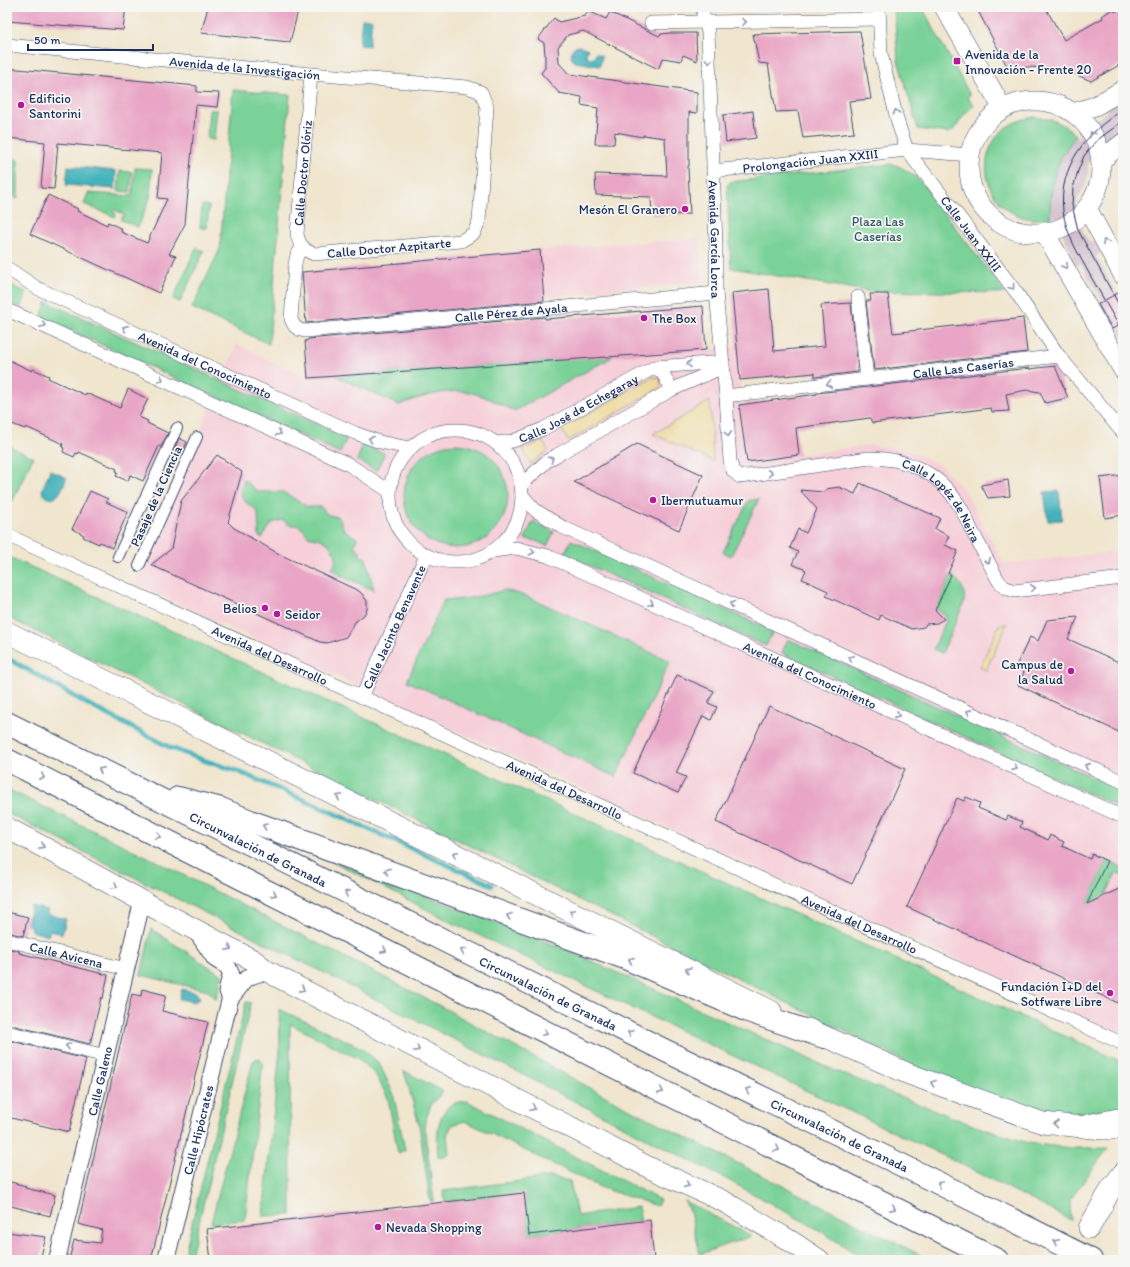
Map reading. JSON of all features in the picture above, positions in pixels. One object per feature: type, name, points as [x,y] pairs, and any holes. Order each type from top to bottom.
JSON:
[{"type":"highway","name":"Circunvalación de Granada","points":[[7,722],[136,788],[665,1050],[971,1198],[1091,1260]]},
{"type":"highway","points":[[7,760],[996,1260]]},
{"type":"highway","points":[[136,788],[221,809],[250,821],[625,958],[748,1011],[824,1037]]},
{"type":"main road","points":[[944,7],[1003,109]]},
{"type":"main road","points":[[1073,113],[1095,106],[1123,90]]},
{"type":"main road","points":[[1024,102],[1045,102],[1062,106],[1073,113],[1084,122],[1092,133],[1101,160],[1099,184],[1094,198],[1087,208],[1075,220],[1066,226],[1046,233],[1025,233],[1005,226],[988,214],[976,198],[970,178],[969,166],[970,155],[978,134],[989,120],[1003,109],[1024,102]]},
{"type":"main road","points":[[1101,160],[1123,143]]},
{"type":"main road","points":[[1087,208],[1123,275]]},
{"type":"main road","points":[[1046,233],[1123,370]]},
{"type":"main road","points":[[7,632],[824,1037],[909,1074],[1043,1123],[1103,1129],[1123,1129]]},
{"type":"main road","points":[[7,828],[81,866],[142,902],[253,960],[267,971],[376,1028],[652,1169],[723,1201],[819,1260]]},
{"type":"main road","points":[[1077,1126],[1123,1117]]},
{"type":"main road","points":[[1090,1228],[1111,1189],[1123,1173]]},
{"type":"street","name":"Avenida García Lorca","points":[[703,7],[703,15],[708,32],[716,244],[716,292],[726,396],[730,461],[733,471]]},
{"type":"street","points":[[651,23],[705,23],[879,13]]},
{"type":"street","name":"Calle Juan XXIII","points":[[879,13],[881,54],[898,123],[907,150],[1016,292],[1059,356],[1123,433]]},
{"type":"street","name":"Avenida de la Investigación","points":[[7,45],[311,74],[467,87],[481,92],[487,107],[479,221],[474,233]]},
{"type":"street","name":"Calle Doctor Olóriz","points":[[303,248],[299,242],[297,234],[311,74]]},
{"type":"street","name":"Prolongación Juan XXIII","points":[[713,171],[907,150],[970,155]]},
{"type":"street","name":"Calle Doctor Azpitarte","points":[[303,248],[307,252],[314,254],[423,245],[461,241],[474,233]]},
{"type":"street","name":"Calle Pérez de Ayala","points":[[303,248],[297,255],[295,264],[291,319],[293,326],[299,330],[306,331],[716,292]]},
{"type":"street","name":"Avenida del Conocimiento","points":[[7,268],[37,288],[355,433],[380,442],[409,448]]},
{"type":"street","points":[[858,297],[867,379]]},
{"type":"street","points":[[7,310],[348,464],[389,491]]},
{"type":"street","name":"Calle Las Caserías","points":[[726,396],[1059,356]]},
{"type":"street","points":[[723,364],[671,390],[547,461],[522,489],[521,510],[510,534],[493,551],[475,560],[447,562],[426,556],[412,547],[398,531],[390,510],[389,491],[395,468],[409,448],[428,435],[452,429],[474,432],[497,443],[513,461],[522,489],[535,510],[562,526],[1123,782]]},
{"type":"street","name":"Calle José de Echegaray","points":[[497,443],[513,441],[543,429],[655,366],[723,364]]},
{"type":"street","points":[[655,366],[664,375],[671,390]]},
{"type":"street","name":"Pasaje de la Ciencia","points":[[118,557],[177,428]]},
{"type":"street","name":"Pasaje de la Ciencia","points":[[139,566],[197,437]]},
{"type":"street","name":"Calle Lopéz de Neira","points":[[733,471],[740,477],[869,458],[883,458],[905,462],[926,471],[946,488],[957,502],[998,580],[1004,587],[1014,590],[1123,578]]},
{"type":"street","name":"Avenida del Desarrollo","points":[[7,535],[1119,1042],[1123,1042]]},
{"type":"street","name":"Avenida del Conocimiento","points":[[493,551],[516,548],[548,556],[1123,818]]},
{"type":"street","name":"Calle Jacinto Benavente","points":[[362,697],[426,556]]},
{"type":"street","name":"Calle Galeno","points":[[57,1260],[142,902]]},
{"type":"street","name":"Calle Hipócrates","points":[[196,931],[215,959],[228,967],[231,974],[227,989],[230,999]]},
{"type":"street","name":"Calle Avicena","points":[[7,940],[126,969]]},
{"type":"street","name":"Calle Hipócrates","points":[[166,1260],[230,999],[245,980],[251,976],[267,971]]},
{"type":"street","points":[[7,1032],[106,1056]]},
{"type":"shaded area","points":[[1123,99],[1123,134],[1121,135],[1119,133],[1107,141],[1088,163],[1086,184],[1077,200],[1078,214],[1082,230],[1090,243],[1096,240],[1102,252],[1096,256],[1123,304],[1123,339],[1081,264],[1074,267],[1068,256],[1072,254],[1060,229],[1056,216],[1050,218],[1050,199],[1058,166],[1065,151],[1076,135],[1078,138],[1089,126],[1107,111],[1106,108]]},
{"type":"shaded area","points":[[699,238],[703,282],[306,318],[302,272],[500,253]]},
{"type":"shaded area","points":[[703,306],[706,350],[737,347],[740,380],[739,405],[747,462],[870,445],[908,450],[941,466],[965,491],[1004,564],[1123,551],[1123,1035],[135,584],[237,344],[307,378],[305,341]]},
{"type":"green space","points":[[894,7],[922,7],[970,95],[967,97],[974,105],[963,116],[955,129],[948,133],[918,129],[898,60]]},
{"type":"green space","points":[[233,90],[290,95],[269,344],[192,308],[220,249]]},
{"type":"green space","points":[[209,110],[217,110],[214,140],[207,139]]},
{"type":"green space","points":[[1034,117],[1057,122],[1076,135],[1063,155],[1055,174],[1051,194],[1050,218],[1032,219],[1017,215],[1004,207],[995,197],[989,184],[987,170],[988,156],[993,142],[1003,130],[1010,125],[1018,121]]},
{"type":"green space","points":[[7,159],[18,160],[18,198],[16,199],[7,187]]},
{"type":"green space","name":"Plaza Las Caserías","points":[[892,164],[901,167],[922,183],[1005,293],[866,291],[731,268],[727,186],[730,182]]},
{"type":"green space","points":[[135,168],[152,169],[150,198],[138,227],[121,220],[125,215],[115,210],[113,212],[116,214],[115,217],[84,204],[88,193],[132,196]]},
{"type":"green space","points":[[120,171],[132,172],[130,192],[118,191]]},
{"type":"green space","points":[[202,205],[209,206],[207,228],[200,228]]},
{"type":"green space","points":[[196,248],[204,251],[180,302],[173,299]]},
{"type":"green space","points":[[8,282],[16,288],[27,292],[21,307],[7,302]]},
{"type":"green space","points":[[47,302],[347,438],[340,453],[41,317]]},
{"type":"green space","points":[[614,356],[515,411],[479,395],[458,391],[432,395],[399,405],[336,376]]},
{"type":"green space","points":[[456,444],[476,448],[485,453],[499,467],[504,476],[508,496],[504,516],[499,525],[485,539],[476,544],[456,548],[436,544],[427,539],[413,525],[408,516],[404,496],[408,476],[413,467],[427,453],[436,448]]},
{"type":"green space","points":[[7,445],[33,457],[12,502],[7,500]]},
{"type":"green space","points":[[363,445],[385,453],[376,471],[357,460]]},
{"type":"green space","points":[[244,480],[258,492],[283,492],[308,507],[321,507],[328,515],[339,517],[344,530],[357,538],[354,547],[361,551],[359,555],[366,558],[374,590],[343,577],[332,569],[335,564],[336,555],[328,543],[321,539],[308,536],[302,528],[296,525],[289,525],[283,520],[272,523],[262,538],[259,537],[258,513],[244,501],[240,493]]},
{"type":"green space","points":[[759,499],[731,556],[723,552],[748,501]]},
{"type":"green space","points":[[533,521],[554,532],[547,546],[536,541],[525,539]]},
{"type":"green space","points":[[571,540],[773,631],[766,646],[564,554]]},
{"type":"green space","points":[[7,556],[1122,1062],[1123,1061],[1123,1110],[1059,1114],[1021,1108],[921,1069],[7,617]]},
{"type":"green space","points":[[951,575],[958,580],[962,587],[964,603],[942,653],[933,649],[946,619],[943,614],[935,609]]},
{"type":"green space","points":[[504,590],[526,596],[670,661],[616,777],[407,681],[444,600],[474,597]]},
{"type":"green space","points":[[788,639],[1123,791],[1123,809],[782,653]]},
{"type":"green space","points":[[7,789],[156,861],[309,939],[442,1007],[616,1102],[930,1260],[866,1260],[819,1230],[728,1180],[342,982],[7,813]]},
{"type":"green space","points":[[330,860],[558,946],[838,1072],[975,1126],[1028,1143],[1070,1148],[1108,1148],[1070,1200],[1071,1220],[957,1162],[455,924]]},
{"type":"green space","points":[[1107,861],[1123,868],[1123,876],[1116,873],[1100,908],[1081,916]]},
{"type":"green space","points":[[151,929],[222,975],[216,1000],[208,991],[141,975]]},
{"type":"green space","points":[[246,1002],[251,1003],[190,1260],[183,1260]]},
{"type":"green space","points":[[279,1009],[360,1047],[379,1063],[393,1093],[405,1150],[398,1153],[388,1098],[377,1077],[359,1059],[290,1024],[291,1215],[263,1216],[280,1051]]},
{"type":"green space","points":[[257,1058],[263,1063],[245,1220],[211,1223],[253,1061]]},
{"type":"green space","points":[[404,1071],[443,1091],[431,1105],[424,1125],[434,1201],[430,1201],[419,1124]]},
{"type":"green space","points":[[467,1101],[660,1200],[657,1206],[602,1188],[465,1121],[452,1125],[447,1135],[449,1155],[438,1157],[438,1128],[442,1115],[452,1104]]},
{"type":"green space","points":[[550,1177],[570,1181],[577,1216],[638,1207],[641,1221],[529,1235],[524,1194],[445,1202],[443,1191]]},
{"type":"green space","points":[[684,1201],[752,1236],[700,1254],[690,1212]]},
{"type":"sand","points":[[652,377],[656,377],[661,380],[661,385],[658,389],[568,441],[561,429]]},
{"type":"sand","points":[[710,401],[713,461],[653,434]]},
{"type":"sand","points":[[542,440],[548,451],[531,464],[522,448],[532,446]]},
{"type":"sand","points":[[1007,624],[986,670],[980,667],[999,625]]},
{"type":"water","points":[[367,18],[372,20],[369,46],[359,45],[362,19]]},
{"type":"water","points":[[580,46],[588,49],[586,54],[587,57],[593,58],[596,53],[602,56],[600,66],[575,62],[571,58],[574,47]]},
{"type":"water","points":[[68,166],[116,171],[115,189],[66,185]]},
{"type":"water","points":[[50,470],[67,478],[58,495],[52,499],[46,497],[42,490]]},
{"type":"water","points":[[1059,491],[1062,520],[1048,521],[1044,492]]},
{"type":"water","points":[[31,906],[48,910],[47,914],[66,919],[62,934],[50,930],[48,936],[31,931],[32,927],[27,925]]},
{"type":"water","points":[[182,989],[197,993],[200,999],[196,1000],[195,1002],[179,999]]},
{"type":"building","points":[[7,7],[126,7],[123,30],[7,21]]},
{"type":"building","points":[[208,7],[299,7],[290,42],[201,33]]},
{"type":"building","points":[[976,7],[1045,7],[1064,40],[1103,18],[1102,16],[1108,12],[1114,9],[1115,12],[1123,7],[1123,63],[1091,81],[1072,73],[1054,68],[1027,67],[1009,70]]},
{"type":"building","points":[[588,11],[606,19],[610,12],[659,36],[661,34],[670,33],[696,33],[697,61],[683,55],[681,61],[663,58],[658,69],[583,31],[568,35],[558,47],[559,63],[569,74],[697,92],[697,113],[689,112],[688,166],[690,214],[652,215],[651,197],[596,195],[595,174],[667,176],[665,138],[643,135],[643,137],[615,132],[614,144],[595,144],[598,108],[581,105],[582,97],[559,93],[541,73],[545,68],[544,43],[538,39],[544,31],[554,18],[559,22],[585,16]]},
{"type":"building","points":[[860,31],[871,99],[849,101],[854,133],[803,138],[798,111],[776,112],[768,64],[759,63],[753,34]]},
{"type":"building","points":[[7,68],[197,86],[197,92],[219,93],[217,107],[196,105],[185,224],[169,254],[176,256],[159,293],[30,234],[48,195],[107,225],[108,222],[122,229],[121,232],[147,243],[167,199],[158,198],[162,153],[58,143],[54,189],[41,188],[45,142],[7,138]]},
{"type":"building","points":[[753,111],[756,138],[726,142],[723,115]]},
{"type":"building","points":[[540,250],[544,301],[306,323],[302,272]]},
{"type":"building","points":[[769,289],[774,351],[825,346],[821,305],[851,303],[858,372],[815,377],[815,373],[740,380],[732,293]]},
{"type":"building","points":[[1123,290],[1123,323],[1112,329],[1098,304]]},
{"type":"building","points":[[870,294],[888,294],[893,333],[1023,318],[1027,352],[874,370],[866,301],[871,301]]},
{"type":"building","points":[[703,306],[706,350],[308,378],[305,341],[308,339],[545,317],[545,319]]},
{"type":"building","points":[[7,359],[32,371],[33,369],[49,376],[48,378],[85,395],[86,393],[120,408],[128,389],[148,399],[139,417],[148,421],[147,423],[168,433],[161,447],[159,446],[143,481],[130,475],[128,481],[116,476],[118,472],[116,471],[117,469],[79,452],[78,454],[76,453],[74,457],[63,452],[63,444],[26,427],[25,429],[7,422]]},
{"type":"building","points":[[1055,366],[1068,398],[1045,403],[1040,392],[1027,390],[1006,394],[1009,411],[992,412],[991,408],[872,423],[870,418],[796,428],[799,455],[747,462],[739,405],[817,393]]},
{"type":"building","points":[[179,438],[187,442],[181,456],[173,453]]},
{"type":"building","name":"Ibermutuamur","points":[[637,444],[703,475],[679,530],[574,482]]},
{"type":"building","points":[[217,455],[242,472],[228,522],[234,528],[279,554],[359,591],[367,601],[367,609],[364,615],[355,622],[346,637],[327,643],[320,642],[151,565],[171,549],[181,501]]},
{"type":"building","points":[[1123,475],[1123,515],[1105,518],[1100,478]]},
{"type":"building","points":[[1008,480],[1010,496],[988,498],[981,485]]},
{"type":"building","points":[[860,483],[940,518],[935,529],[949,536],[945,545],[958,551],[948,573],[951,575],[935,610],[944,619],[937,623],[926,624],[924,627],[912,629],[881,615],[879,620],[826,596],[828,591],[802,579],[806,570],[792,564],[798,552],[790,548],[798,529],[806,533],[817,509],[800,490],[824,492],[826,489],[839,487],[855,494]]},
{"type":"building","points":[[90,491],[108,499],[106,502],[128,512],[112,548],[100,542],[99,544],[83,537],[84,535],[72,529]]},
{"type":"building","name":"Campus de la Salud","points":[[1078,617],[1068,639],[1123,664],[1123,734],[1018,685],[1024,672],[1015,668],[1030,637],[1038,641],[1047,620]]},
{"type":"building","points":[[677,675],[714,691],[708,703],[717,707],[711,720],[703,716],[676,773],[686,777],[678,793],[633,773]]},
{"type":"building","points":[[769,706],[905,769],[852,884],[716,822]]},
{"type":"building","points":[[966,797],[980,803],[978,808],[1006,820],[1008,816],[1022,822],[1020,827],[1048,840],[1050,835],[1064,842],[1062,846],[1090,859],[1092,854],[1107,861],[1087,904],[1123,887],[1123,991],[1118,1003],[907,907],[957,798],[964,801]]},
{"type":"building","points":[[7,912],[28,917],[23,936],[7,932]]},
{"type":"building","points":[[7,948],[19,951],[19,953],[108,975],[90,1044],[7,1024]]},
{"type":"building","points":[[142,989],[166,995],[162,1011],[208,1022],[151,1260],[69,1260],[74,1240],[100,1243],[102,1230],[78,1224],[132,994],[141,996]]},
{"type":"building","points":[[7,1040],[86,1059],[69,1132],[7,1117]]},
{"type":"building","points":[[7,1181],[26,1186],[25,1188],[55,1195],[50,1216],[7,1205]]},
{"type":"building","name":"Nevada Shopping","points":[[524,1193],[529,1235],[650,1220],[654,1260],[211,1260],[207,1229]]},
{"type":"building","points":[[7,1232],[46,1237],[40,1260],[13,1260],[14,1258],[7,1257]]},
{"type":"waterway","points":[[7,658],[91,706],[171,748],[237,771],[492,885]]},
{"type":"tunnel","points":[[1073,1260],[1089,1228]]},
{"type":"tram line","points":[[1123,110],[1098,128],[1078,152],[1070,165],[1065,180],[1063,195],[1063,211],[1070,236],[1123,333]]},
{"type":"tram line","points":[[1123,121],[1096,141],[1084,156],[1073,188],[1072,205],[1078,230],[1123,312]]},
{"type":"place","name":"Avenida de la Innovación - Frente 20","points":[[957,61]]},
{"type":"place","name":"Edificio Santorini","points":[[21,105]]},
{"type":"place","name":"Mesón El Granero","points":[[685,209]]},
{"type":"place","name":"The Box","points":[[644,318]]},
{"type":"place","name":"Ibermutuamur","points":[[653,500]]},
{"type":"place","name":"Belios","points":[[265,608]]},
{"type":"place","name":"Seidor","points":[[277,614]]},
{"type":"place","name":"Campus de la Salud","points":[[1071,671]]},
{"type":"place","name":"Fundación I+D del Sotfware Libre","points":[[1110,993]]},
{"type":"place","name":"Nevada Shopping","points":[[378,1227]]}]
